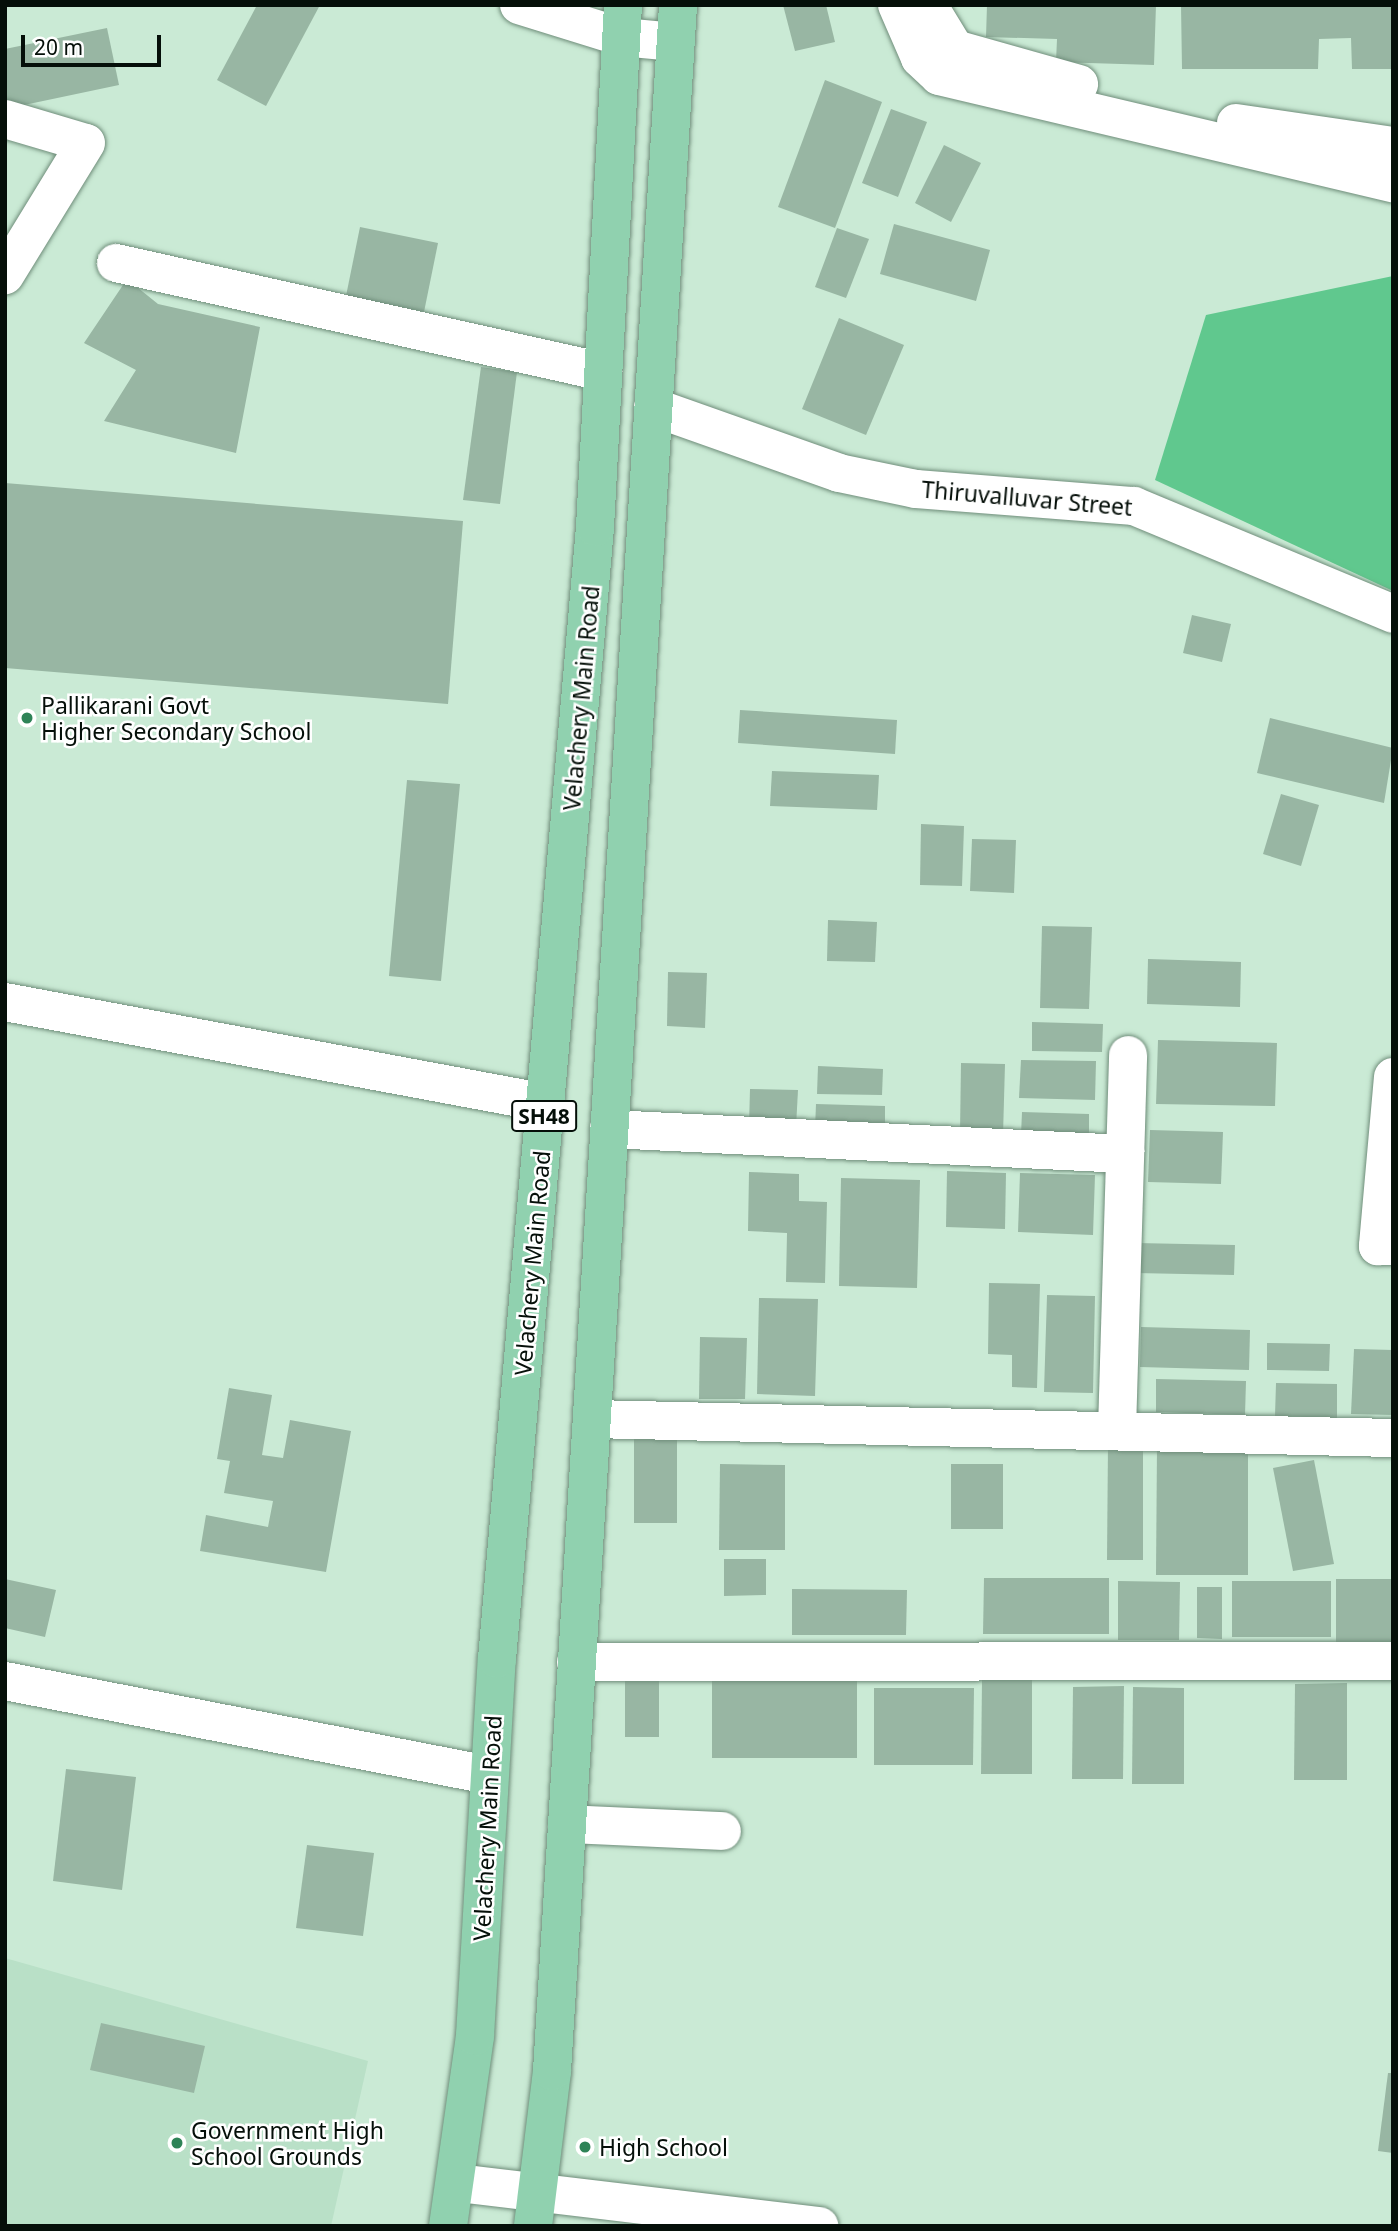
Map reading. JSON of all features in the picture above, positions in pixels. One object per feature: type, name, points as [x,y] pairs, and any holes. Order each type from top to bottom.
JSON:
[{"type":"main road","name":"Velachery Main Road","points":[[448,2226],[458,2183],[475,2036],[489,1775],[546,1103],[603,372],[623,21]]},
{"type":"main road","name":"SH48","points":[[534,2210],[552,2071],[677,24]]},
{"type":"street","points":[[519,5],[623,21],[677,24]]},
{"type":"street","points":[[897,5],[920,58],[939,76],[1393,183]]},
{"type":"street","points":[[928,5],[955,49],[1194,116],[1393,146]]},
{"type":"street","points":[[5,119],[86,144],[5,275]]},
{"type":"street","points":[[116,263],[603,372]]},
{"type":"street","name":"Thiruvalluvar Street","points":[[653,407],[839,473],[903,486],[1134,506],[1393,614]]},
{"type":"street","points":[[5,1002],[546,1103]]},
{"type":"street","points":[[1117,1430],[1128,1055]]},
{"type":"street","points":[[1393,1077],[1378,1246],[1393,1246]]},
{"type":"street","points":[[609,1129],[1125,1154]]},
{"type":"street","points":[[592,1419],[1393,1438]]},
{"type":"street","points":[[576,1662],[1393,1661]]},
{"type":"street","points":[[5,1681],[489,1775]]},
{"type":"street","points":[[567,1824],[722,1831]]},
{"type":"street","points":[[458,2183],[534,2210],[819,2226]]},
{"type":"shaded area","points":[[1393,276],[1393,591],[1155,480],[1206,315]]},
{"type":"shaded area","name":"Government High School Grounds","points":[[5,1958],[368,2061],[331,2226],[5,2226]]},
{"type":"building","points":[[257,5],[320,5],[266,106],[217,80]]},
{"type":"building","points":[[783,5],[826,5],[835,42],[795,51]]},
{"type":"building","points":[[987,5],[1156,5],[1154,65],[1056,62],[1057,39],[986,37]]},
{"type":"building","points":[[1181,5],[1393,5],[1393,69],[1352,69],[1351,38],[1319,39],[1318,69],[1182,69]]},
{"type":"building","points":[[107,28],[119,85],[5,109],[5,49]]},
{"type":"building","points":[[825,80],[882,102],[835,228],[778,207]]},
{"type":"building","points":[[891,109],[927,122],[898,197],[862,183]]},
{"type":"building","points":[[944,145],[981,163],[951,222],[915,203]]},
{"type":"building","points":[[894,224],[990,250],[976,301],[880,274]]},
{"type":"building","points":[[360,227],[438,243],[424,312],[346,296]]},
{"type":"building","points":[[837,228],[869,239],[846,298],[815,287]]},
{"type":"building","points":[[127,279],[158,304],[260,327],[236,453],[104,421],[136,370],[84,343]]},
{"type":"building","points":[[839,318],[904,345],[866,435],[802,409]]},
{"type":"building","points":[[481,367],[517,372],[500,504],[463,500]]},
{"type":"building","points":[[5,483],[463,521],[448,704],[5,668]]},
{"type":"building","points":[[1192,615],[1231,624],[1222,662],[1183,653]]},
{"type":"building","points":[[740,710],[897,720],[895,754],[738,743]]},
{"type":"building","points":[[1270,718],[1393,748],[1384,803],[1257,773]]},
{"type":"building","points":[[772,771],[879,775],[877,810],[770,806]]},
{"type":"building","points":[[407,780],[460,784],[441,981],[389,976]]},
{"type":"building","points":[[1281,794],[1319,805],[1301,866],[1263,854]]},
{"type":"building","points":[[921,824],[964,826],[962,886],[920,885]]},
{"type":"building","points":[[972,839],[1016,840],[1014,893],[970,891]]},
{"type":"building","points":[[828,920],[877,922],[875,962],[827,961]]},
{"type":"building","points":[[1042,926],[1092,927],[1089,1009],[1040,1008]]},
{"type":"building","points":[[1148,959],[1241,962],[1240,1007],[1147,1004]]},
{"type":"building","points":[[668,972],[707,973],[705,1028],[667,1026]]},
{"type":"building","points":[[1032,1022],[1103,1024],[1102,1052],[1032,1051]]},
{"type":"building","points":[[1158,1040],[1277,1043],[1275,1106],[1156,1104]]},
{"type":"building","points":[[1021,1060],[1096,1061],[1095,1100],[1019,1098]]},
{"type":"building","points":[[961,1063],[1005,1064],[1003,1135],[960,1133]]},
{"type":"building","points":[[818,1066],[883,1069],[882,1095],[817,1094]]},
{"type":"building","points":[[750,1089],[798,1090],[796,1127],[749,1126]]},
{"type":"building","points":[[816,1104],[885,1106],[885,1131],[815,1129]]},
{"type":"building","points":[[1022,1112],[1089,1114],[1089,1136],[1021,1135]]},
{"type":"building","points":[[1150,1130],[1223,1132],[1221,1184],[1148,1182]]},
{"type":"building","points":[[947,1171],[1006,1173],[1005,1229],[946,1227]]},
{"type":"building","points":[[749,1172],[799,1174],[799,1201],[827,1202],[825,1283],[786,1282],[787,1233],[748,1231]]},
{"type":"building","points":[[1020,1173],[1095,1175],[1093,1235],[1018,1232]]},
{"type":"building","points":[[841,1178],[920,1180],[917,1288],[839,1286]]},
{"type":"building","points":[[1136,1243],[1235,1245],[1234,1275],[1135,1273]]},
{"type":"building","points":[[989,1283],[1040,1284],[1037,1388],[1012,1387],[1012,1355],[988,1354]]},
{"type":"building","points":[[1047,1295],[1095,1296],[1093,1393],[1044,1392]]},
{"type":"building","points":[[759,1298],[818,1299],[815,1396],[757,1394]]},
{"type":"building","points":[[1141,1327],[1250,1330],[1249,1370],[1140,1367]]},
{"type":"building","points":[[700,1337],[747,1338],[745,1399],[699,1399]]},
{"type":"building","points":[[1267,1343],[1330,1344],[1329,1371],[1267,1370]]},
{"type":"building","points":[[1354,1349],[1393,1350],[1393,1415],[1351,1414]]},
{"type":"building","points":[[1156,1379],[1246,1381],[1245,1415],[1156,1412]]},
{"type":"building","points":[[1276,1383],[1337,1384],[1337,1418],[1275,1416]]},
{"type":"building","points":[[229,1388],[272,1395],[262,1455],[283,1458],[290,1420],[351,1431],[326,1572],[200,1551],[206,1515],[268,1527],[273,1501],[224,1493],[230,1461],[217,1459]]},
{"type":"building","points":[[634,1434],[677,1435],[677,1523],[634,1523]]},
{"type":"building","points":[[1108,1444],[1143,1444],[1143,1560],[1107,1560]]},
{"type":"building","points":[[1157,1446],[1248,1446],[1248,1575],[1156,1575]]},
{"type":"building","points":[[1314,1460],[1334,1564],[1293,1571],[1273,1468]]},
{"type":"building","points":[[720,1464],[785,1465],[785,1550],[719,1550]]},
{"type":"building","points":[[951,1464],[1003,1464],[1003,1529],[951,1529]]},
{"type":"building","points":[[724,1559],[766,1559],[766,1595],[724,1596]]},
{"type":"building","points":[[984,1578],[1109,1578],[1109,1634],[983,1634]]},
{"type":"building","points":[[5,1579],[56,1590],[45,1637],[5,1628]]},
{"type":"building","points":[[1336,1579],[1393,1579],[1393,1642],[1336,1642]]},
{"type":"building","points":[[1118,1581],[1180,1582],[1179,1640],[1118,1640]]},
{"type":"building","points":[[1232,1581],[1331,1581],[1331,1637],[1232,1637]]},
{"type":"building","points":[[1197,1587],[1222,1587],[1222,1639],[1197,1638]]},
{"type":"building","points":[[792,1589],[907,1590],[906,1635],[792,1635]]},
{"type":"building","points":[[982,1678],[1032,1678],[1032,1774],[981,1774]]},
{"type":"building","points":[[625,1680],[659,1680],[659,1737],[625,1737]]},
{"type":"building","points":[[712,1680],[857,1680],[857,1758],[712,1758]]},
{"type":"building","points":[[1347,1683],[1347,1780],[1294,1780],[1295,1684]]},
{"type":"building","points":[[1124,1686],[1123,1779],[1072,1779],[1073,1687]]},
{"type":"building","points":[[1133,1687],[1184,1688],[1184,1784],[1132,1784]]},
{"type":"building","points":[[874,1688],[974,1688],[973,1765],[874,1765]]},
{"type":"building","points":[[66,1769],[136,1777],[122,1890],[53,1881]]},
{"type":"building","points":[[307,1845],[374,1853],[363,1936],[296,1928]]},
{"type":"building","points":[[101,2023],[205,2046],[194,2093],[90,2070]]},
{"type":"building","points":[[1388,2073],[1393,2073],[1393,2153],[1378,2151]]},
{"type":"place","name":"Pallikarani Govt Higher Secondary School","points":[[27,718]]},
{"type":"place","name":"Government High School Grounds","points":[[177,2143]]},
{"type":"place","name":"High School","points":[[585,2147]]}]
